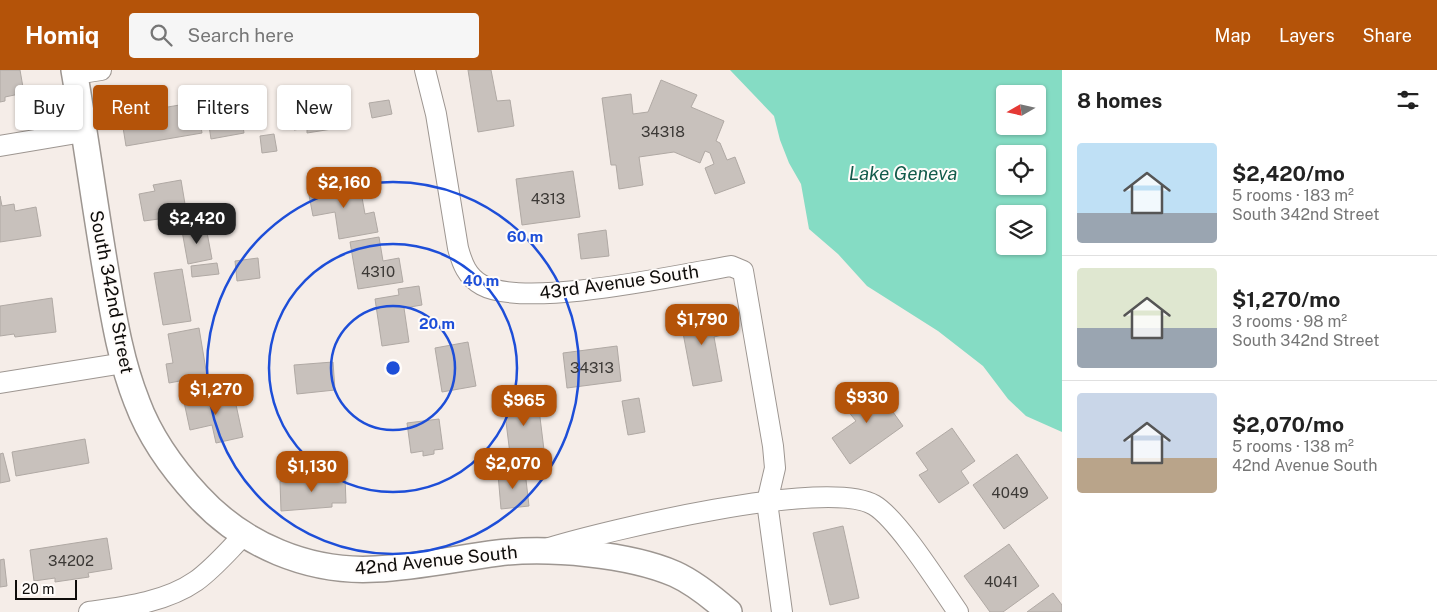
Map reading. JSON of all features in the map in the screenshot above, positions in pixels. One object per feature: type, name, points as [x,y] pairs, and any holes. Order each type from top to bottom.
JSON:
[{"type":"street","points":[[74,72],[101,70]]},
{"type":"street","name":"43rd Avenue South","points":[[425,70],[436,114],[458,248],[466,269],[478,283],[507,293],[541,293],[582,290],[731,266],[743,271],[773,446],[775,468],[767,502]]},
{"type":"street","name":"South 342nd Street","points":[[74,72],[116,331],[124,363],[141,414],[170,461],[206,505],[243,536]]},
{"type":"street","points":[[0,146],[83,132]]},
{"type":"street","points":[[0,383],[124,363]]},
{"type":"street","name":"42nd Avenue South","points":[[543,550],[587,536],[659,520],[767,502],[824,497],[865,500],[874,505],[898,529],[958,612]]},
{"type":"street","points":[[767,502],[782,612]]},
{"type":"street","points":[[89,612],[149,601],[187,586],[216,564],[243,536]]},
{"type":"street","name":"42nd Avenue South","points":[[243,536],[298,559],[354,570],[403,567],[499,553],[543,550],[578,553],[656,568],[676,574],[696,586],[730,612]]},
{"type":"water","name":"Lake Geneva","points":[[730,70],[1062,70],[1062,432],[1026,416],[1008,399],[983,366],[938,331],[867,286],[838,254],[809,229],[801,184],[789,163],[780,140],[774,116]]},
{"type":"building","points":[[0,70],[20,70],[23,85],[15,85],[15,95],[5,97],[5,101],[0,102]]},
{"type":"building","points":[[468,70],[491,70],[497,101],[510,100],[514,126],[478,132]]},
{"type":"building","points":[[661,80],[697,95],[691,107],[724,121],[716,141],[720,143],[727,160],[735,157],[745,183],[715,194],[705,168],[714,164],[710,153],[705,151],[700,163],[674,152],[639,157],[643,185],[619,189],[616,165],[611,165],[602,98],[631,94],[633,114],[648,112]]},
{"type":"building","points":[[389,100],[392,114],[372,118],[369,103]]},
{"type":"building","points":[[178,105],[178,130],[202,130],[202,133],[126,146],[123,130],[168,130],[168,107]]},
{"type":"building","points":[[210,130],[244,130],[244,133],[211,139]]},
{"type":"building","points":[[307,130],[326,130],[307,133]]},
{"type":"building","points":[[274,134],[277,151],[262,153],[260,136]]},
{"type":"building","points":[[573,171],[580,217],[522,225],[516,179]]},
{"type":"building","points":[[181,180],[188,222],[167,226],[166,218],[144,221],[139,194],[155,191],[153,185]]},
{"type":"building","points":[[359,181],[365,214],[374,212],[378,232],[339,239],[335,212],[313,216],[308,190]]},
{"type":"building","points":[[0,196],[2,206],[14,204],[15,211],[36,207],[41,236],[0,242]]},
{"type":"building","points":[[206,227],[212,259],[188,264],[182,231]]},
{"type":"building","points":[[606,230],[609,256],[581,259],[578,234]]},
{"type":"building","points":[[379,237],[383,261],[399,258],[403,282],[358,289],[350,242]]},
{"type":"building","points":[[258,258],[260,278],[237,281],[235,261]]},
{"type":"building","points":[[217,263],[219,274],[192,277],[191,266]]},
{"type":"building","points":[[182,269],[191,321],[163,325],[154,273]]},
{"type":"building","points":[[419,286],[422,305],[404,308],[409,342],[382,346],[375,299],[399,295],[398,289]]},
{"type":"building","points":[[52,298],[56,332],[15,337],[14,334],[0,336],[0,306]]},
{"type":"building","points":[[718,310],[722,335],[714,337],[722,381],[693,386],[680,317]]},
{"type":"building","points":[[199,328],[207,376],[169,383],[166,364],[173,363],[168,334]]},
{"type":"building","points":[[468,342],[476,386],[442,392],[435,348]]},
{"type":"building","points":[[617,346],[621,381],[567,388],[563,353]]},
{"type":"building","points":[[333,362],[335,390],[297,394],[294,365]]},
{"type":"building","points":[[873,384],[903,426],[850,464],[832,438],[856,421],[843,405]]},
{"type":"building","points":[[233,391],[243,437],[216,443],[212,425],[190,430],[184,402]]},
{"type":"building","points":[[527,397],[528,402],[538,401],[544,450],[510,454],[504,406],[516,404],[516,398]]},
{"type":"building","points":[[639,398],[645,432],[628,435],[622,401]]},
{"type":"building","points":[[439,419],[443,449],[434,450],[434,454],[423,456],[423,451],[411,453],[407,423]]},
{"type":"building","points":[[952,428],[975,461],[961,471],[969,483],[939,503],[919,475],[928,470],[916,453]]},
{"type":"building","points":[[85,439],[89,463],[16,476],[12,452]]},
{"type":"building","points":[[3,453],[10,481],[0,483],[0,454]]},
{"type":"building","points":[[1017,454],[1048,498],[1004,529],[973,485]]},
{"type":"building","points":[[525,471],[529,506],[501,509],[498,474]]},
{"type":"building","points":[[345,477],[346,503],[332,503],[332,507],[281,511],[280,481]]},
{"type":"building","points":[[843,526],[859,598],[830,605],[813,533]]},
{"type":"building","points":[[107,538],[112,569],[88,573],[89,577],[55,582],[55,578],[34,581],[30,550]]},
{"type":"building","points":[[1009,544],[1039,586],[1003,612],[990,612],[964,576]]},
{"type":"building","points":[[4,559],[7,586],[0,587],[0,560]]},
{"type":"building","points":[[1053,593],[1062,605],[1062,612],[1027,612]]}]
